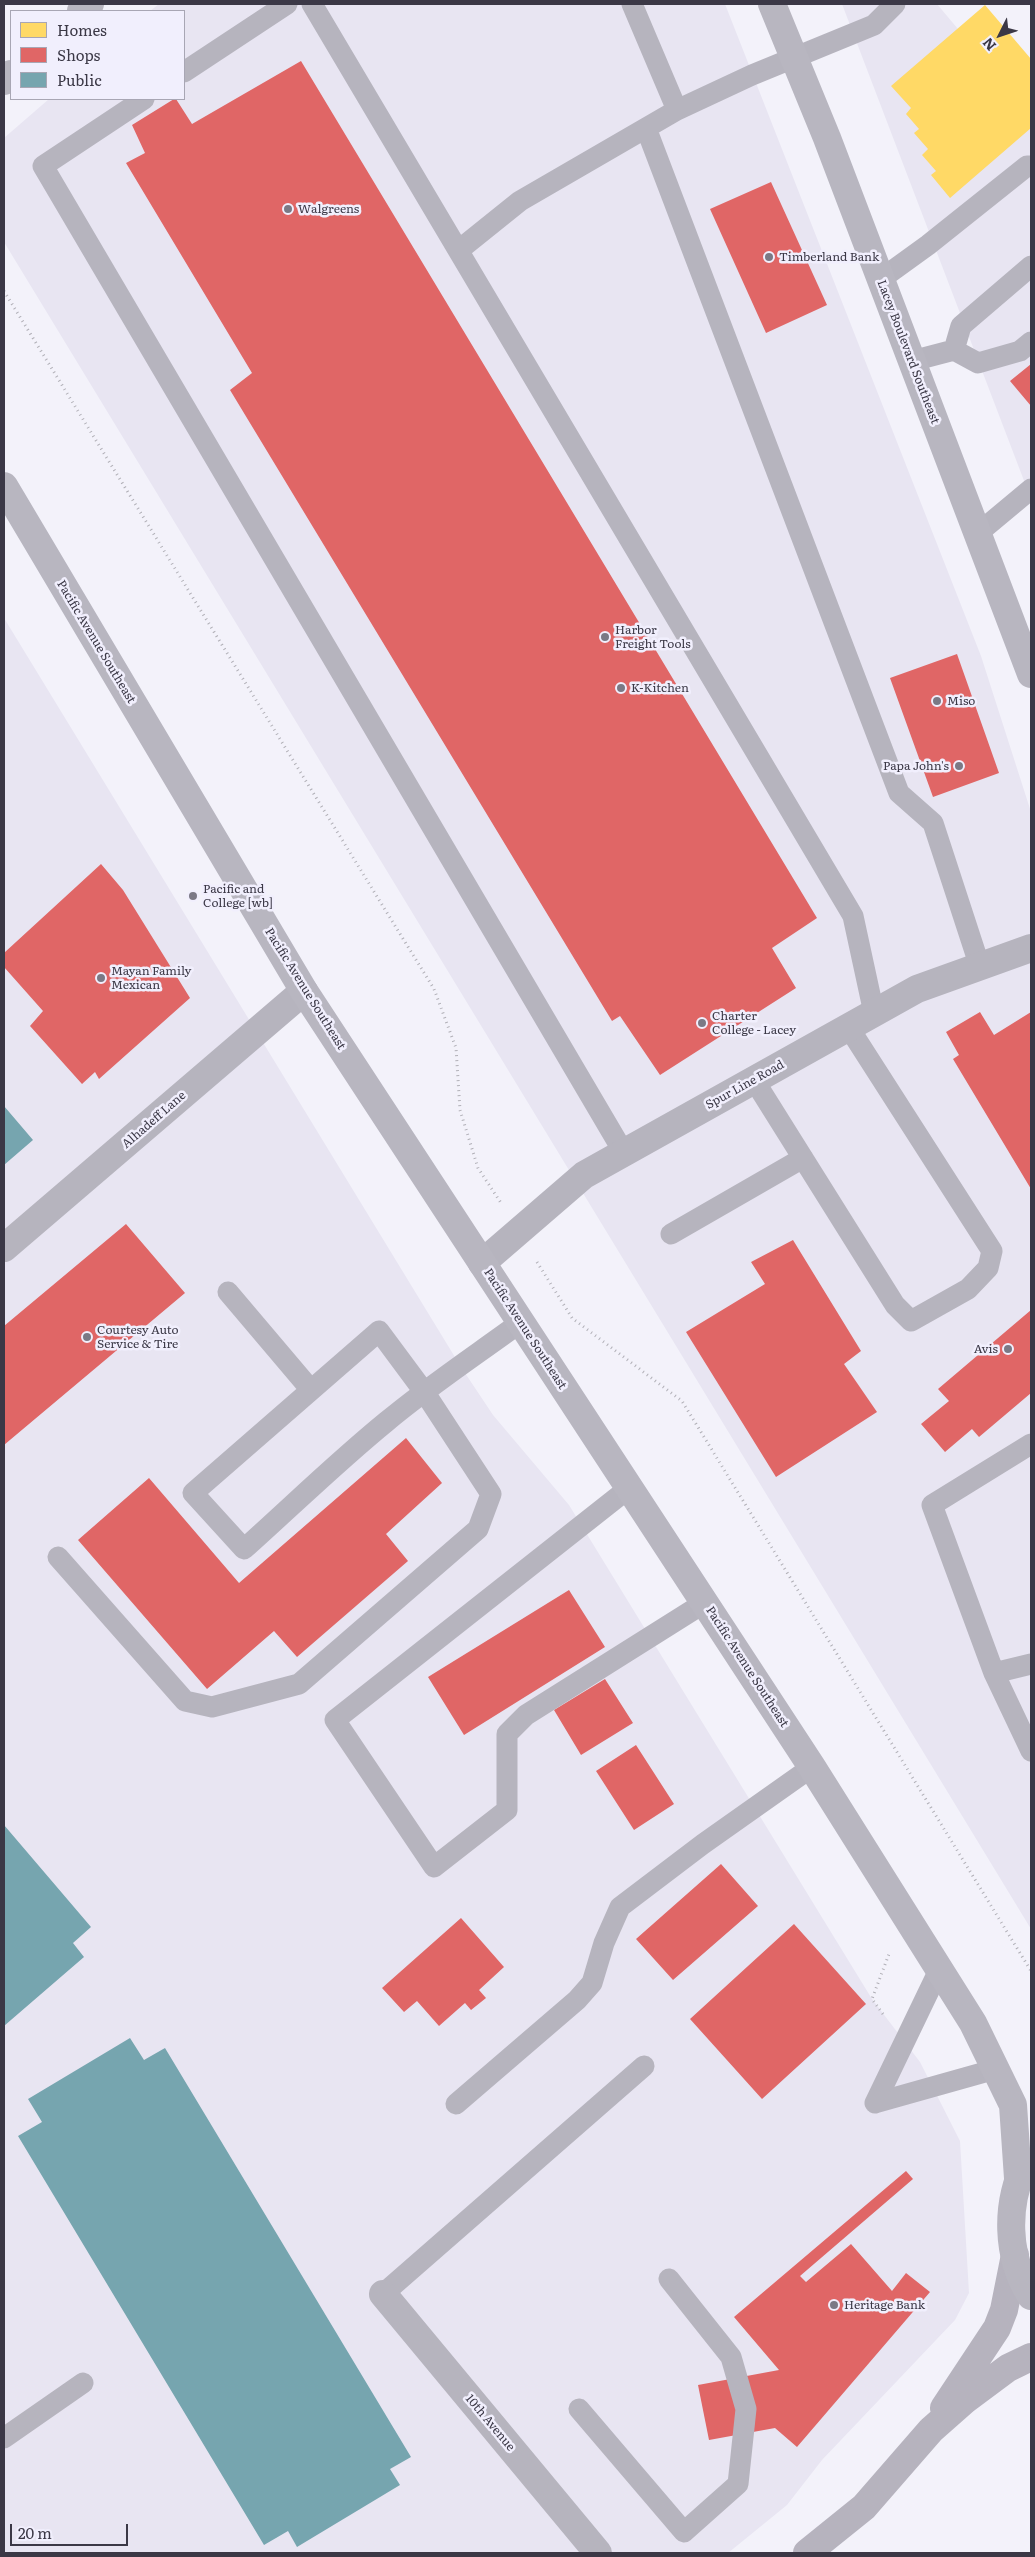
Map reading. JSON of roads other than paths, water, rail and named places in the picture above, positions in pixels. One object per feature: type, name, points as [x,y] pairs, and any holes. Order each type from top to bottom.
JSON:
[{"type":"main road","name":"Lacey Boulevard Southeast","points":[[772,4],[881,279],[977,534],[1026,642],[1031,674]]},
{"type":"main road","name":"Pacific Avenue Southeast","points":[[4,486],[304,991],[812,1767],[905,1912],[973,2023],[1013,2105],[1018,2178]]},
{"type":"main road","points":[[1031,2152],[1018,2178],[1011,2211],[1010,2231],[1024,2286],[1031,2296]]},
{"type":"street","name":"Spur Line Road","points":[[482,1262],[584,1175],[917,989],[1031,948]]},
{"type":"street","name":"Alhadeff Lane","points":[[4,1248],[304,991]]},
{"type":"street","points":[[931,2430],[997,2328],[1004,2310],[1015,2256]]},
{"type":"street","name":"10th Avenue","points":[[383,2294],[598,2553]]},
{"type":"street","points":[[808,2553],[864,2507],[931,2430],[965,2400],[1008,2368],[1031,2357]]},
{"type":"lane","points":[[185,71],[287,4]]},
{"type":"lane","points":[[312,4],[853,916],[874,1014]]},
{"type":"lane","points":[[632,4],[677,110]]},
{"type":"lane","points":[[459,250],[520,200],[677,110],[874,25],[895,4]]},
{"type":"lane","points":[[142,100],[43,166],[624,1153]]},
{"type":"lane","points":[[646,128],[899,793],[933,823],[980,967]]},
{"type":"lane","points":[[881,279],[928,245],[1027,166],[1031,166]]},
{"type":"lane","points":[[954,350],[962,326],[1031,266]]},
{"type":"lane","points":[[912,361],[954,350],[978,363],[1020,351],[1031,342]]},
{"type":"lane","points":[[977,534],[1031,488]]},
{"type":"lane","points":[[754,1080],[895,1305],[912,1321],[968,1289],[988,1268],[992,1251],[848,1028]]},
{"type":"lane","points":[[672,1234],[803,1158]]},
{"type":"lane","points":[[228,1292],[311,1390]]},
{"type":"lane","points":[[58,1557],[185,1702],[212,1707],[299,1684],[478,1529],[491,1494],[425,1393],[380,1331],[193,1492],[244,1549],[387,1421],[425,1393],[521,1322]]},
{"type":"lane","points":[[1031,1444],[932,1505],[994,1673],[1031,1751]]},
{"type":"lane","points":[[629,1488],[335,1720],[434,1867],[507,1810],[507,1734],[526,1715],[704,1603]]},
{"type":"lane","points":[[994,1673],[1031,1664]]},
{"type":"lane","points":[[456,2104],[577,2000],[592,1983],[604,1942],[620,1907],[703,1844],[812,1767]]},
{"type":"lane","points":[[940,1968],[875,2103],[996,2069]]},
{"type":"lane","points":[[383,2294],[644,2066]]},
{"type":"lane","points":[[579,2409],[684,2532],[738,2484],[746,2409],[731,2358],[669,2279]]},
{"type":"lane","points":[[4,2438],[83,2383]]},
{"type":"place","name":"Walgreens","points":[[288,209]]},
{"type":"place","name":"Timberland Bank","points":[[769,257]]},
{"type":"place","name":"Harbor Freight Tools","points":[[605,637]]},
{"type":"place","name":"K-Kitchen","points":[[621,688]]},
{"type":"place","name":"Miso","points":[[937,701]]},
{"type":"place","name":"Papa John's","points":[[959,766]]},
{"type":"place","name":"Pacific and College [wb]","points":[[193,896]]},
{"type":"place","name":"Mayan Family Mexican","points":[[101,978]]},
{"type":"place","name":"Charter College - Lacey","points":[[702,1023]]},
{"type":"place","name":"Courtesy Auto Service & Tire","points":[[87,1337]]},
{"type":"place","name":"Avis","points":[[1008,1349]]},
{"type":"place","name":"Heritage Bank","points":[[834,2305]]}]
